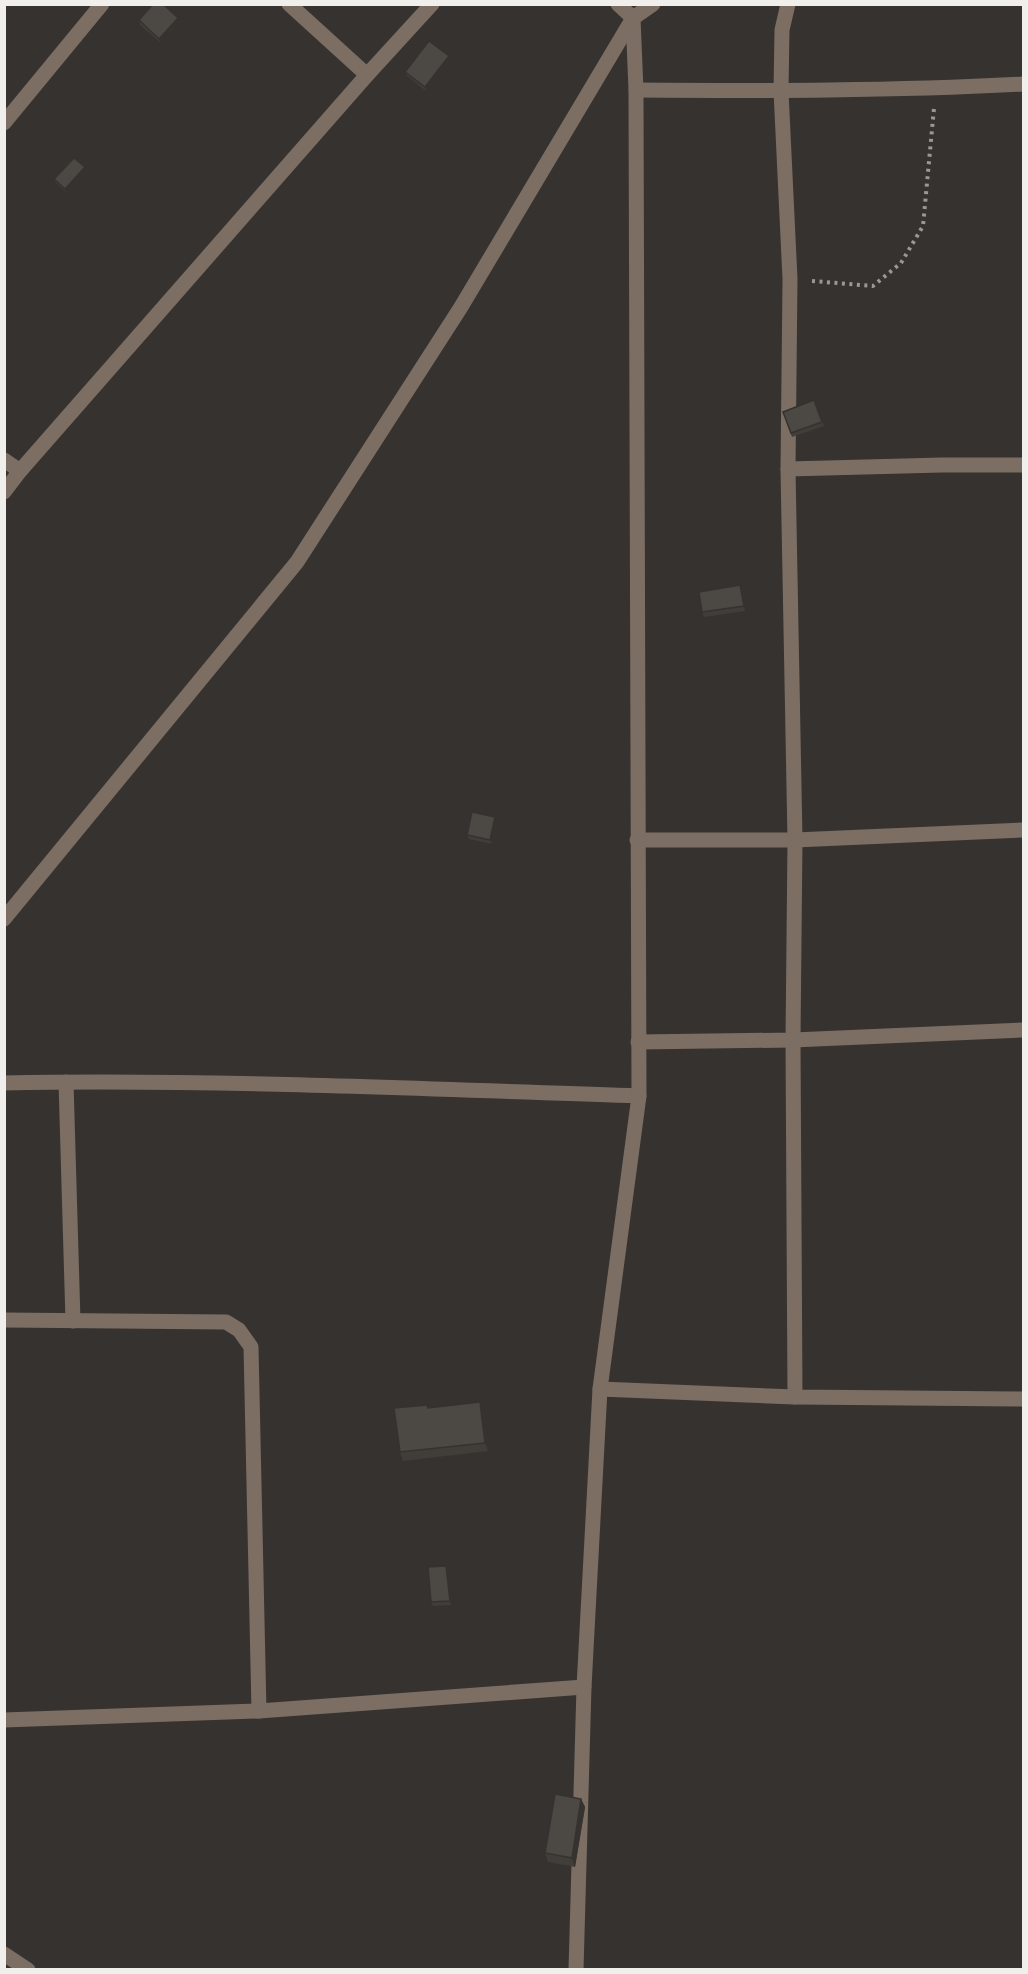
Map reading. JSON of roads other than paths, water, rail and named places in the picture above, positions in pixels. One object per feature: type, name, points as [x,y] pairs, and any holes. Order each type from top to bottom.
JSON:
[{"type":"street","points":[[4,123],[102,4]]},
{"type":"street","points":[[289,4],[367,75]]},
{"type":"street","points":[[4,492],[367,75],[432,4]]},
{"type":"street","points":[[576,1970],[584,1688],[600,1389],[639,1096],[636,90],[633,18],[618,4]]},
{"type":"street","points":[[4,920],[297,562],[461,307],[633,18],[653,4]]},
{"type":"street","points":[[788,4],[782,30],[782,91],[790,279],[788,469],[795,840],[795,1397]]},
{"type":"street","points":[[636,90],[936,89],[1023,84]]},
{"type":"street","points":[[4,460],[20,471]]},
{"type":"street","points":[[788,469],[1023,465]]},
{"type":"street","points":[[637,840],[795,840],[1023,830]]},
{"type":"street","points":[[638,1042],[794,1040],[1023,1030]]},
{"type":"street","points":[[66,1082],[74,1320]]},
{"type":"street","points":[[4,1083],[274,1085],[639,1096]]},
{"type":"street","points":[[4,1320],[226,1322],[239,1330],[251,1347],[259,1711]]},
{"type":"street","points":[[600,1389],[795,1397],[1023,1399]]},
{"type":"street","points":[[4,1720],[259,1711],[584,1688]]},
{"type":"street","points":[[4,1954],[28,1970]]}]
